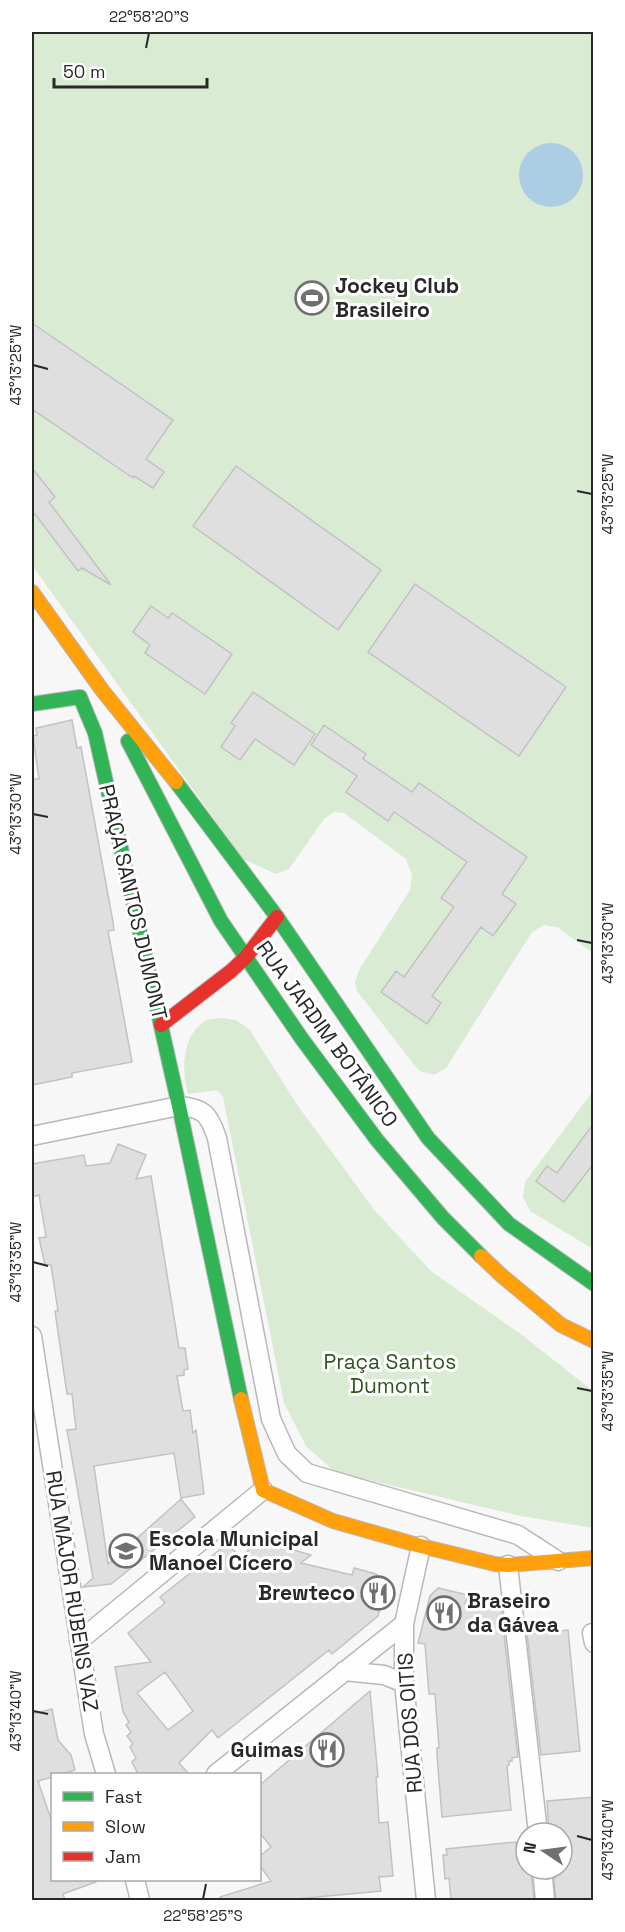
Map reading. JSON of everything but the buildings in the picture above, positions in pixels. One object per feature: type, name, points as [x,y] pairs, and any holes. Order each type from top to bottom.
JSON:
[{"type":"main road","name":"RUA JARDIM BOTÂNICO","points":[[32,592],[102,690],[191,801],[277,917],[428,1137],[508,1224],[594,1284]]},
{"type":"main road","name":"RUA JARDIM BOTÂNICO","points":[[102,690],[221,921],[306,1046],[376,1140],[443,1218],[501,1275],[561,1326],[594,1341]]},
{"type":"main road","name":"PRAÇA SANTOS DUMONT","points":[[32,704],[80,697],[95,733],[179,1106],[250,1442],[263,1490]]},
{"type":"main road","points":[[161,1025],[222,979],[246,957],[277,917]]},
{"type":"main road","points":[[561,1326],[594,1354]]},
{"type":"main road","points":[[263,1490],[333,1521],[495,1564],[594,1557]]},
{"type":"street","points":[[32,1137],[179,1106],[195,1107],[204,1112],[217,1138],[271,1419],[287,1454],[307,1473],[518,1535],[558,1561]]},
{"type":"street","name":"RUA MAJOR RUBENS VAZ","points":[[32,1336],[94,1734],[106,1773]]},
{"type":"street","points":[[79,1641],[263,1490]]},
{"type":"street","name":"RUA DOS OITIS","points":[[421,1546],[404,1624],[404,1683],[426,1900]]},
{"type":"street","points":[[508,1564],[537,1821]]},
{"type":"street","points":[[217,1773],[404,1624]]},
{"type":"street","points":[[344,1671],[384,1675],[404,1683]]},
{"type":"street","points":[[135,1881],[140,1900]]},
{"type":"street","points":[[543,1881],[545,1900]]},
{"type":"green space","name":"Jockey Club Brasileiro","points":[[32,32],[593,32],[593,953],[557,927],[544,925],[532,932],[446,1068],[434,1075],[419,1071],[357,991],[355,982],[359,970],[410,890],[412,875],[406,859],[344,813],[334,812],[324,819],[289,869],[276,874],[243,859],[32,565]]},
{"type":"green space","name":"Praça Santos Dumont","points":[[223,1018],[236,1020],[249,1029],[298,1106],[376,1212],[432,1272],[522,1335],[593,1391],[593,1528],[521,1516],[335,1472],[306,1446],[284,1403],[223,1097],[217,1090],[188,1094],[184,1075],[185,1055],[197,1027],[207,1020]]},
{"type":"green space","points":[[593,1091],[593,1249],[530,1211],[523,1197],[525,1182]]},
{"type":"water","points":[[551,143],[569,149],[577,157],[583,175],[577,193],[569,201],[551,207],[533,201],[525,193],[519,175],[525,157],[533,149]]},
{"type":"traffic: fast","points":[[32,704],[80,697],[95,733],[179,1106],[241,1399]]},
{"type":"traffic: fast","points":[[128,741],[221,921],[302,1039],[377,1140],[443,1218],[481,1256]]},
{"type":"traffic: fast","points":[[176,782],[277,917],[428,1138],[509,1224],[594,1284]]},
{"type":"traffic: slow","points":[[32,592],[102,690],[176,782]]},
{"type":"traffic: slow","points":[[481,1256],[561,1325],[594,1341]]},
{"type":"traffic: slow","points":[[241,1399],[263,1490],[333,1521],[495,1564],[594,1558]]},
{"type":"traffic: jam","points":[[161,1025],[231,971],[246,957],[277,917]]},
{"type":"place","name":"Jockey Club Brasileiro","points":[[312,298]]},
{"type":"place","name":"Escola Municipal Manoel Cícero","points":[[126,1551]]},
{"type":"place","name":"Brewteco","points":[[378,1593]]},
{"type":"place","name":"Braseiro da Gávea","points":[[444,1613]]},
{"type":"place","name":"Guimas","points":[[327,1750]]}]
